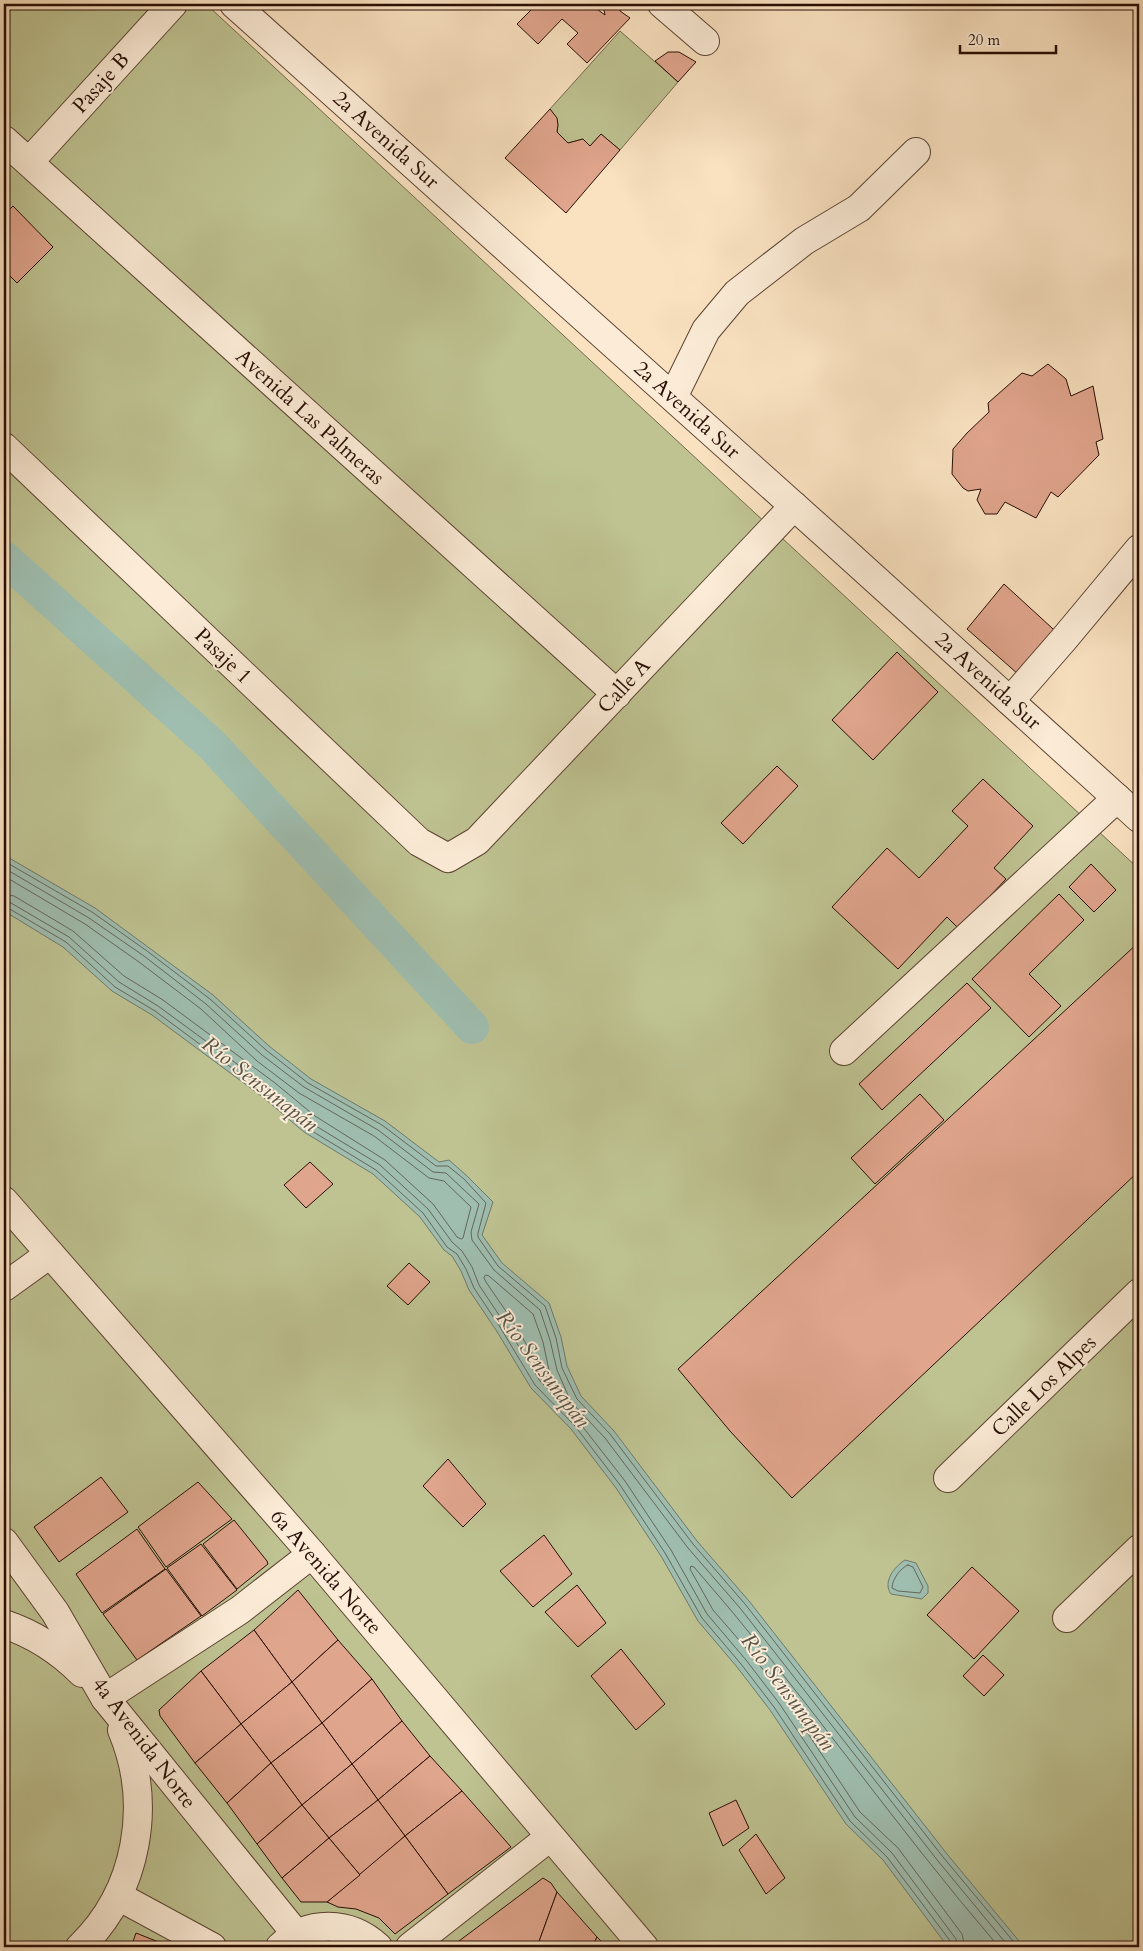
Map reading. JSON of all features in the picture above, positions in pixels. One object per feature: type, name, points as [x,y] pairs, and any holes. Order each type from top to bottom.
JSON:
[{"type":"street","name":"Pasaje B","points":[[29,162],[173,4]]},
{"type":"street","name":"2a Avenida Sur","points":[[234,4],[1139,818]]},
{"type":"street","points":[[662,4],[704,42]]},
{"type":"street","name":"Avenida Las Palmeras","points":[[4,140],[616,694]]},
{"type":"street","points":[[673,397],[706,330],[737,293],[804,241],[859,208],[916,152]]},
{"type":"street","name":"Pasaje 1","points":[[4,447],[419,842],[448,858]]},
{"type":"street","name":"Calle A","points":[[448,858],[477,841],[794,506]]},
{"type":"street","points":[[1010,701],[1139,549]]},
{"type":"street","points":[[844,1052],[1117,798]]},
{"type":"street","name":"6a Avenida Norte","points":[[4,1202],[312,1554],[644,1947]]},
{"type":"street","points":[[4,1287],[50,1254]]},
{"type":"street","name":"Calle Los Alpes","points":[[948,1478],[1139,1293]]},
{"type":"street","name":"4a Avenida Norte","points":[[4,1542],[55,1612],[105,1698],[288,1941]]},
{"type":"street","points":[[1068,1618],[1139,1549]]},
{"type":"street","points":[[105,1698],[240,1610],[312,1554]]},
{"type":"street","points":[[4,1624],[45,1642],[68,1658],[87,1677],[105,1698],[118,1721],[128,1745],[135,1770],[138,1795],[138,1821],[135,1847],[128,1872],[118,1896],[104,1920],[80,1947]]},
{"type":"street","points":[[410,1947],[550,1837]]},
{"type":"street","points":[[118,1896],[212,1947]]},
{"type":"street","points":[[288,1941],[315,1928],[339,1927],[362,1935],[378,1947]]},
{"type":"green space","points":[[4,4],[206,4],[1139,869],[1139,1947],[4,1947]]},
{"type":"green space","points":[[620,31],[678,82],[620,150],[601,134],[590,146],[583,139],[568,143],[557,132],[558,125],[550,109]]},
{"type":"water","name":"Río Sensunapán","points":[[4,855],[95,908],[213,995],[269,1046],[311,1079],[385,1121],[439,1162],[449,1160],[493,1202],[482,1235],[502,1263],[549,1303],[561,1337],[567,1366],[581,1396],[614,1431],[697,1541],[749,1601],[947,1854],[1024,1947],[948,1947],[883,1860],[846,1824],[770,1710],[698,1621],[661,1556],[616,1488],[571,1429],[531,1388],[469,1290],[452,1256],[444,1250],[420,1217],[373,1174],[304,1132],[264,1098],[152,1015],[112,991],[63,947],[4,911]]},
{"type":"water","points":[[905,1560],[916,1563],[928,1586],[928,1593],[922,1599],[891,1594],[888,1584],[891,1575],[897,1566]]},
{"type":"building","points":[[537,4],[590,4],[605,15],[603,5],[619,4],[620,11],[630,18],[587,63],[567,44],[578,33],[562,19],[538,44],[517,24]]},
{"type":"building","points":[[668,52],[679,52],[696,62],[678,82],[655,61]]},
{"type":"building","points":[[550,109],[557,118],[557,132],[568,143],[583,139],[590,146],[601,134],[620,150],[566,213],[505,158]]},
{"type":"building","points":[[13,206],[53,247],[17,283],[4,270],[4,215]]},
{"type":"building","points":[[1048,364],[1066,379],[1071,396],[1093,386],[1103,439],[1096,442],[1099,455],[1058,497],[1051,492],[1036,518],[1005,502],[997,514],[985,514],[977,500],[981,489],[968,491],[963,488],[952,474],[953,449],[989,412],[988,403],[1022,373],[1032,376]]},
{"type":"building","points":[[1004,584],[1064,639],[1027,682],[967,629]]},
{"type":"building","points":[[897,652],[938,692],[873,760],[832,720]]},
{"type":"building","points":[[777,766],[798,786],[743,844],[721,823]]},
{"type":"building","points":[[983,779],[1033,826],[994,868],[1006,879],[959,929],[947,917],[898,969],[832,907],[887,848],[919,878],[968,826],[952,811]]},
{"type":"building","points":[[1091,864],[1116,890],[1094,912],[1069,887]]},
{"type":"building","points":[[1059,894],[1084,920],[1029,974],[1061,1006],[1029,1037],[972,979]]},
{"type":"building","points":[[1139,942],[1139,1171],[792,1498],[730,1431],[678,1369]]},
{"type":"building","points":[[967,983],[991,1008],[882,1110],[859,1084]]},
{"type":"building","points":[[920,1094],[944,1120],[875,1184],[851,1158]]},
{"type":"building","points":[[310,1162],[333,1184],[306,1208],[284,1185]]},
{"type":"building","points":[[409,1263],[430,1282],[408,1305],[387,1286]]},
{"type":"building","points":[[448,1459],[486,1504],[463,1527],[423,1486]]},
{"type":"building","points":[[101,1477],[128,1512],[59,1562],[34,1527]]},
{"type":"building","points":[[198,1482],[232,1519],[166,1567],[138,1527]]},
{"type":"building","points":[[234,1520],[268,1564],[237,1589],[203,1544]]},
{"type":"building","points":[[137,1529],[165,1569],[102,1613],[76,1574]]},
{"type":"building","points":[[544,1535],[572,1574],[533,1607],[500,1571]]},
{"type":"building","points":[[201,1544],[237,1590],[202,1616],[167,1568]]},
{"type":"building","points":[[972,1567],[1019,1611],[974,1659],[927,1615]]},
{"type":"building","points":[[166,1569],[201,1616],[137,1660],[103,1614]]},
{"type":"building","points":[[577,1585],[606,1623],[578,1647],[545,1612]]},
{"type":"building","points":[[298,1590],[338,1640],[292,1682],[254,1630]]},
{"type":"building","points":[[254,1630],[292,1682],[241,1724],[201,1671]]},
{"type":"building","points":[[338,1640],[372,1679],[322,1723],[292,1682]]},
{"type":"building","points":[[621,1649],[665,1704],[636,1730],[591,1676]]},
{"type":"building","points":[[983,1655],[1004,1675],[984,1696],[963,1676]]},
{"type":"building","points":[[201,1671],[241,1724],[195,1763],[160,1716],[159,1710]]},
{"type":"building","points":[[372,1679],[402,1721],[352,1764],[322,1723]]},
{"type":"building","points":[[292,1682],[322,1723],[271,1763],[241,1724]]},
{"type":"building","points":[[402,1721],[430,1756],[378,1800],[352,1764]]},
{"type":"building","points":[[322,1723],[352,1764],[302,1805],[271,1763]]},
{"type":"building","points":[[241,1724],[271,1763],[227,1803],[195,1763]]},
{"type":"building","points":[[430,1756],[462,1791],[405,1836],[378,1800]]},
{"type":"building","points":[[271,1763],[302,1805],[257,1844],[227,1803]]},
{"type":"building","points":[[352,1764],[378,1800],[329,1838],[302,1805]]},
{"type":"building","points":[[462,1791],[511,1847],[448,1894],[405,1836]]},
{"type":"building","points":[[378,1800],[405,1836],[360,1875],[329,1838]]},
{"type":"building","points":[[736,1800],[749,1828],[723,1846],[709,1813]]},
{"type":"building","points":[[302,1805],[329,1838],[282,1878],[257,1844]]},
{"type":"building","points":[[756,1834],[785,1878],[766,1894],[739,1850]]},
{"type":"building","points":[[405,1836],[448,1894],[395,1934],[379,1918],[356,1909],[338,1907],[327,1902]]},
{"type":"building","points":[[329,1838],[360,1875],[327,1902],[301,1902],[282,1878]]},
{"type":"building","points":[[543,1878],[551,1883],[557,1892],[537,1947],[451,1947]]},
{"type":"building","points":[[557,1892],[597,1937],[592,1947],[537,1947]]},
{"type":"building","points":[[136,1933],[171,1947],[131,1947]]},
{"type":"building","points":[[597,1937],[607,1947],[592,1947]]},
{"type":"waterway","points":[[4,558],[212,745],[472,1027]]}]
